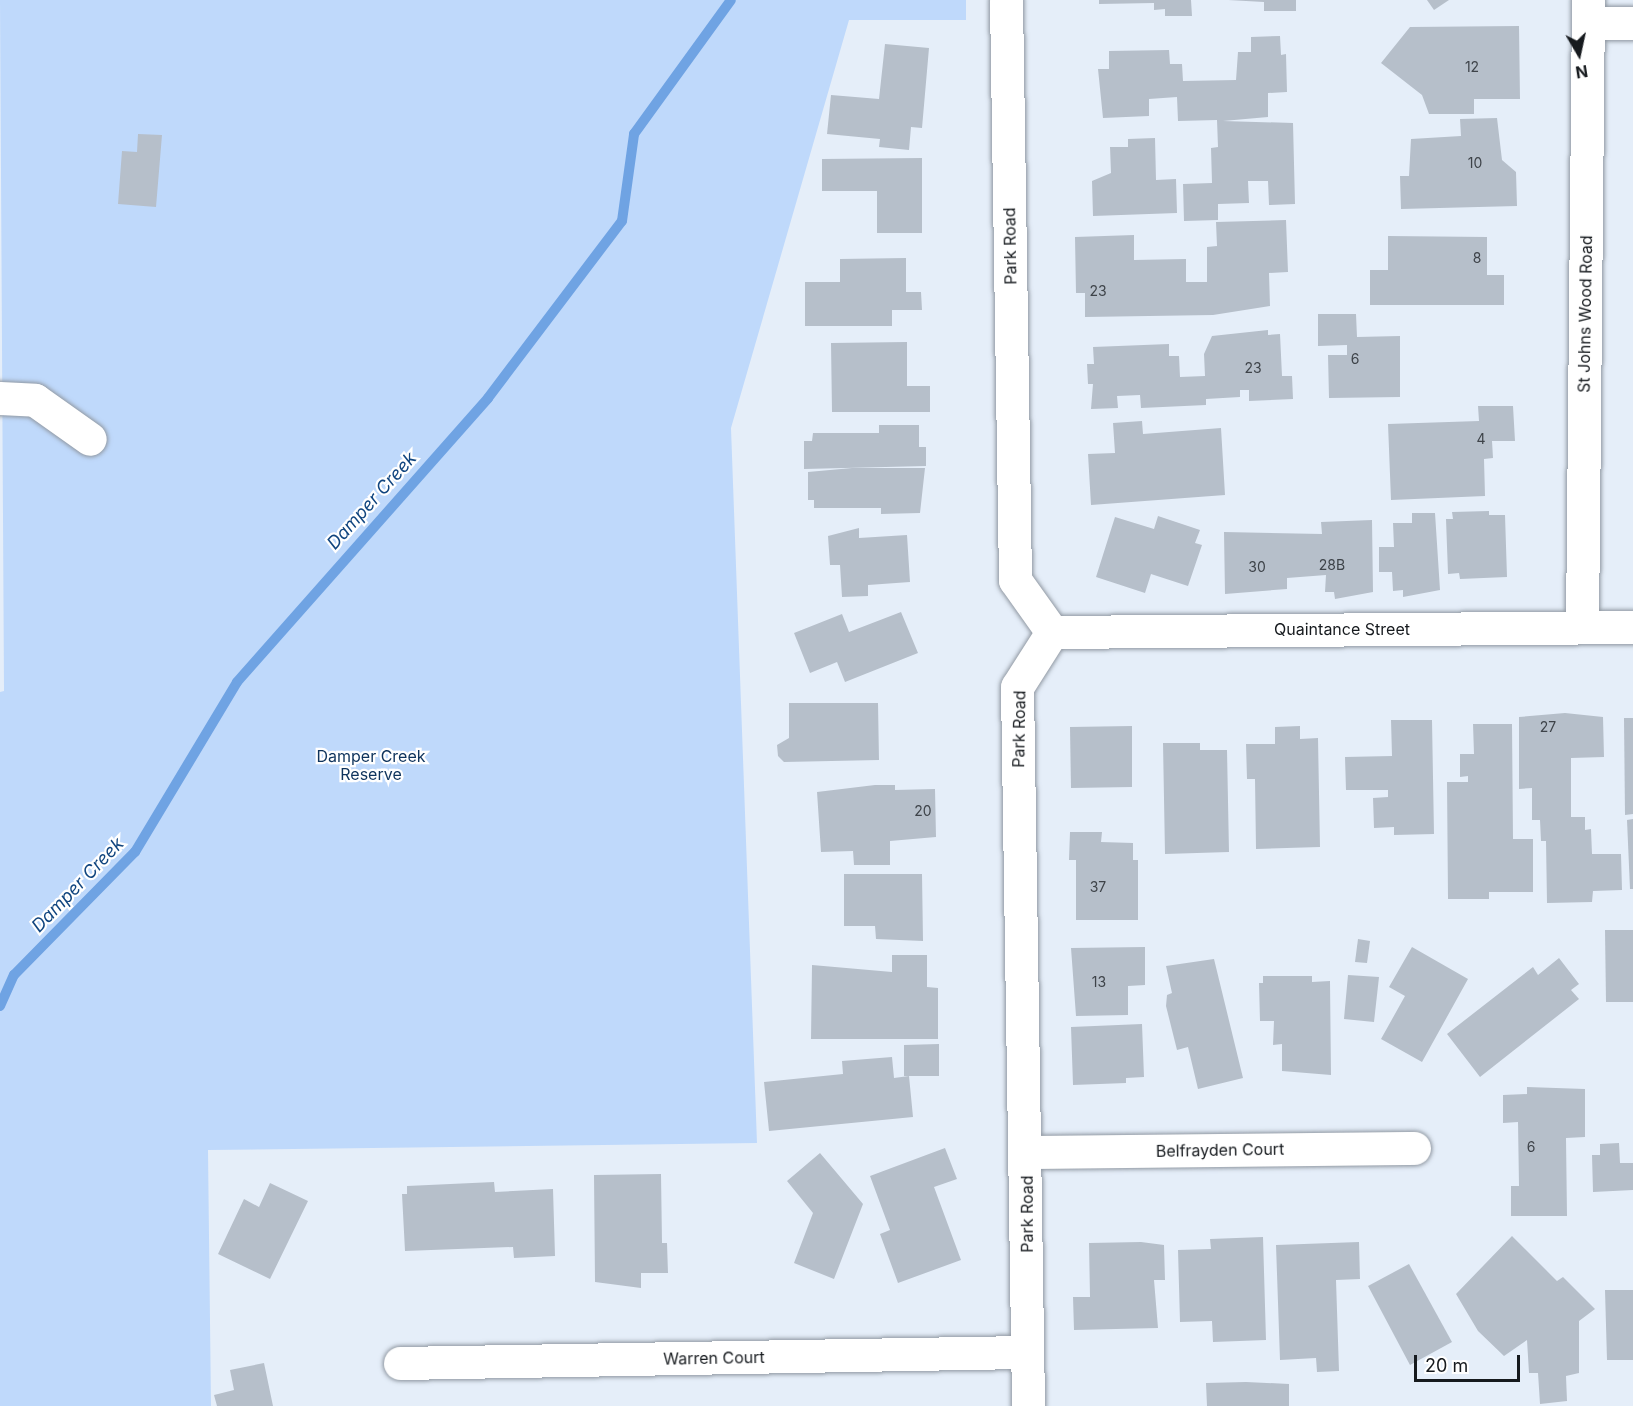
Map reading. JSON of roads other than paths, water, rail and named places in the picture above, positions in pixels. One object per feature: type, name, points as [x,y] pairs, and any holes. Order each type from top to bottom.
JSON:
[{"type":"street","name":"Park Road","points":[[1006,0],[1015,580],[1052,632],[1017,687],[1026,1152],[1028,1406]]},
{"type":"street","points":[[1588,11],[1633,23]]},
{"type":"street","name":"St Johns Wood Road","points":[[1582,627],[1588,11]]},
{"type":"street","points":[[0,398],[35,400],[90,439]]},
{"type":"street","name":"Quaintance Street","points":[[1052,632],[1633,627]]},
{"type":"street","name":"Belfrayden Court","points":[[1026,1152],[1414,1148]]},
{"type":"street","name":"Warren Court","points":[[400,1363],[1027,1352]]},
{"type":"waterway","name":"Damper Creek","points":[[0,1006],[14,975],[135,852],[237,682],[488,398],[622,221],[634,134],[731,0]]},
{"type":"park label","name":"Damper Creek Reserve","points":[[371,765]]}]
